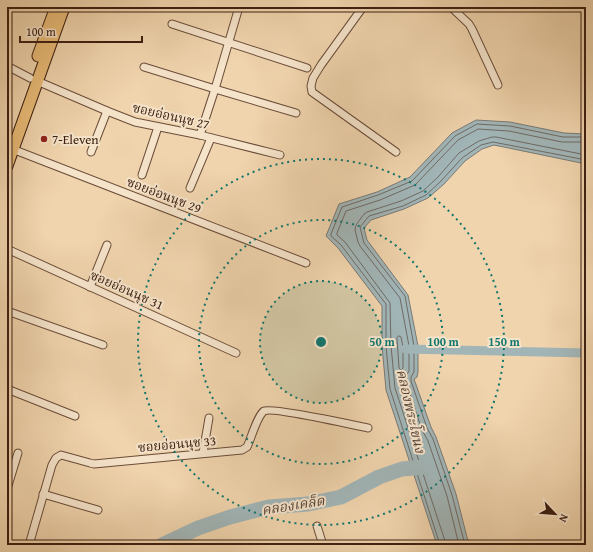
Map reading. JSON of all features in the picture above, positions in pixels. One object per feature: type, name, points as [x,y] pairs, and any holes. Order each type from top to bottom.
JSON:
[{"type":"main road","points":[[7,166],[9,147],[34,80],[58,8]]},
{"type":"street","points":[[200,135],[239,7]]},
{"type":"street","points":[[363,7],[321,65],[313,78],[311,90],[396,152]]},
{"type":"street","points":[[451,7],[469,24],[498,85]]},
{"type":"street","points":[[172,24],[307,68]]},
{"type":"street","name":"ซอยอ่อนนุช 27","points":[[7,66],[34,80],[135,122],[200,135],[280,155]]},
{"type":"street","points":[[144,67],[296,113]]},
{"type":"street","points":[[91,152],[107,111]]},
{"type":"street","points":[[142,175],[158,127]]},
{"type":"street","points":[[190,188],[211,138]]},
{"type":"street","name":"ซอยอ่อนนุช 29","points":[[9,147],[306,263]]},
{"type":"street","points":[[90,287],[107,245]]},
{"type":"street","name":"ซอยอ่อนนุช 31","points":[[7,250],[236,353]]},
{"type":"street","points":[[7,311],[103,345]]},
{"type":"street","points":[[7,389],[75,416]]},
{"type":"street","name":"ซอยอ่อนนุช 33","points":[[29,545],[52,465],[56,458],[61,455],[94,464],[242,450],[247,447],[260,415],[265,410],[287,412],[368,428]]},
{"type":"street","points":[[203,453],[209,418]]},
{"type":"street","points":[[7,489],[18,453]]},
{"type":"street","points":[[44,494],[98,510]]},
{"type":"street","points":[[317,526],[323,545]]},
{"type":"water","name":"คลองพระโขนง","points":[[476,120],[510,122],[564,133],[586,134],[586,164],[494,145],[482,149],[465,161],[444,184],[428,198],[404,209],[371,220],[364,228],[367,240],[408,295],[418,346],[418,372],[417,377],[414,379],[456,494],[469,545],[437,545],[386,390],[382,346],[382,306],[338,248],[326,236],[339,204],[377,192],[410,177],[452,133]]},
{"type":"waterway","points":[[405,349],[586,353]]},
{"type":"waterway","name":"คลองเคล็ด","points":[[162,545],[198,528],[230,517],[269,507],[308,504],[341,497],[379,477],[402,469],[424,467]]},
{"type":"place","name":"7-Eleven","points":[[44,139]]}]
